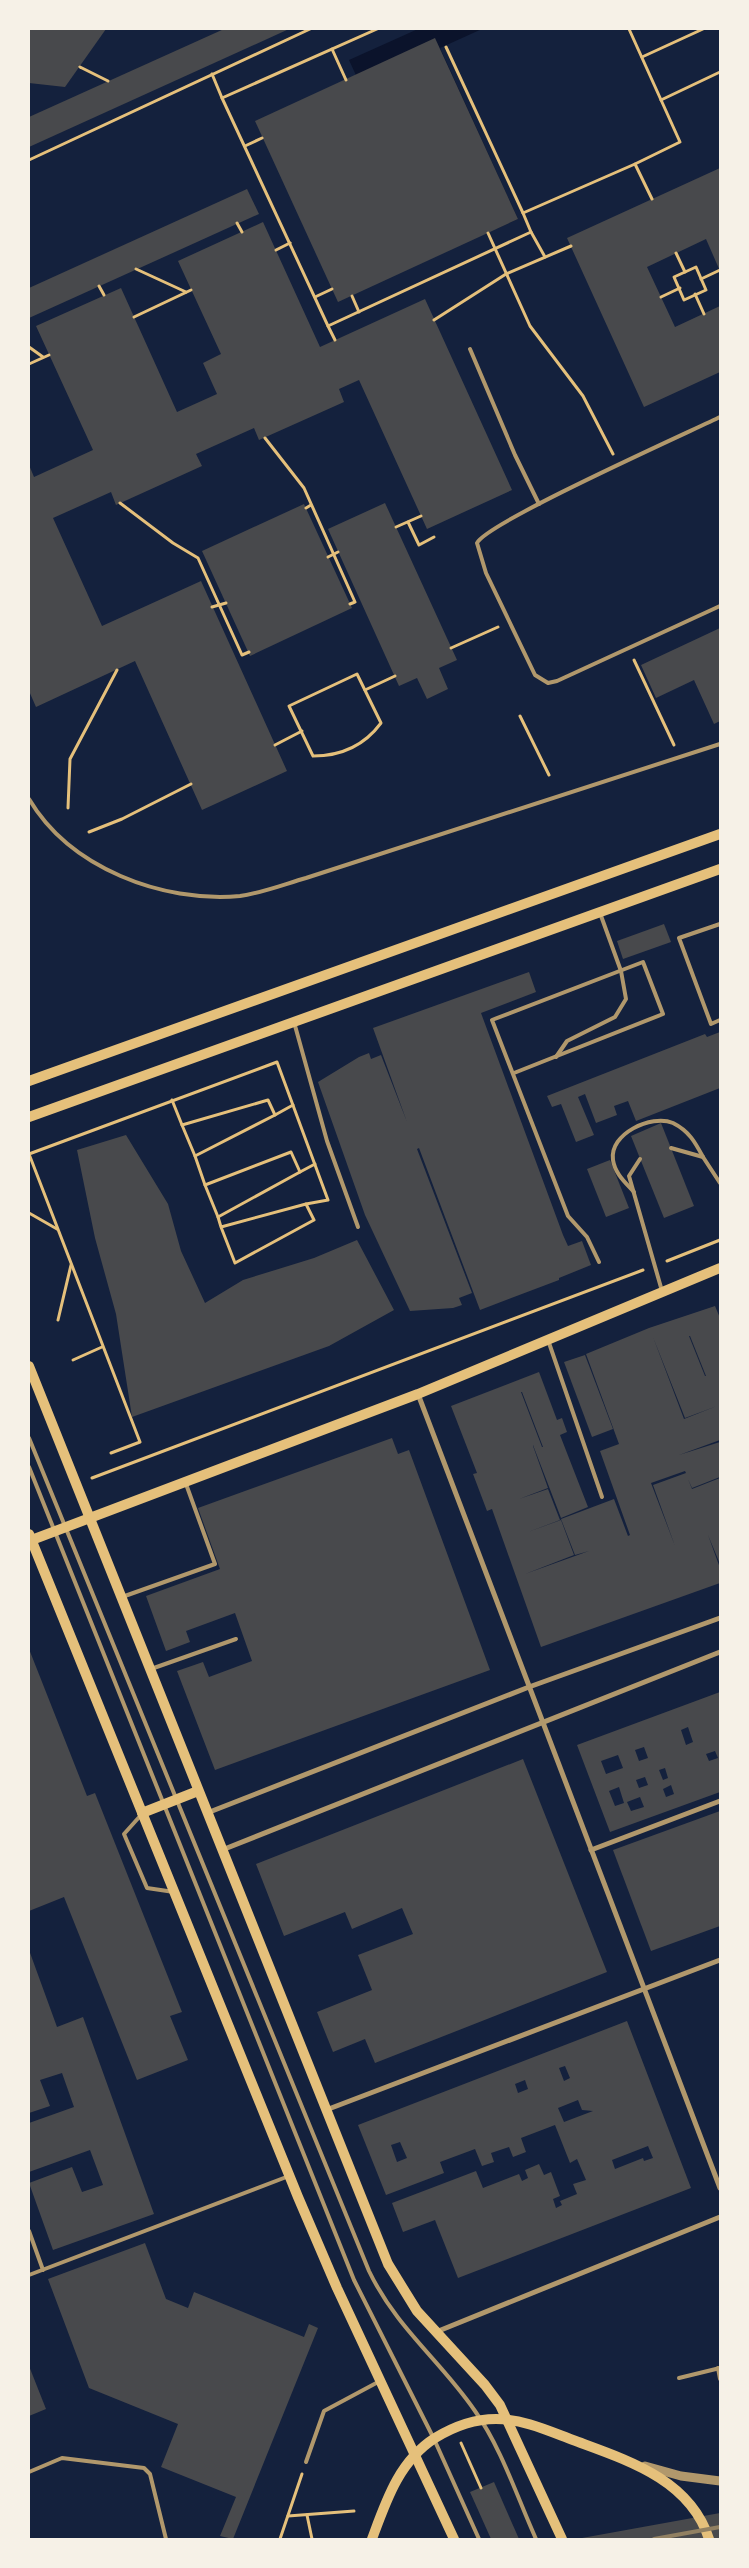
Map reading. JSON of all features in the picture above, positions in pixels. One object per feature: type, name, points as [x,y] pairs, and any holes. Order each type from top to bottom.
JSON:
[{"type":"main road","points":[[29,1081],[720,834]]},
{"type":"main road","points":[[29,1117],[720,869]]},
{"type":"main road","points":[[454,2539],[337,2288],[289,2176],[30,1538],[65,1527],[418,1394],[720,1268]]},
{"type":"main road","points":[[29,1366],[388,2264],[417,2311],[485,2384],[508,2419],[562,2539]]},
{"type":"main road","points":[[142,1813],[198,1791]]},
{"type":"main road","points":[[372,2539],[395,2481],[415,2455],[434,2439],[454,2428],[481,2420],[508,2419],[532,2425],[639,2464],[679,2492],[700,2519],[709,2539]]},
{"type":"street","points":[[418,1394],[720,2188]]},
{"type":"street","points":[[207,1814],[529,1687],[720,1618]]},
{"type":"street","points":[[222,1850],[720,1652]]},
{"type":"street","points":[[591,1850],[720,1801]]},
{"type":"street","points":[[325,2110],[720,1960]]},
{"type":"street","points":[[435,2332],[720,2217]]},
{"type":"street","points":[[639,2464],[681,2476],[720,2481]]},
{"type":"lane","points":[[470,349],[515,455],[539,504]]},
{"type":"lane","points":[[720,417],[539,504],[484,535],[477,544],[486,574],[535,675],[548,682],[557,681],[720,606]]},
{"type":"lane","points":[[29,799],[58,836],[75,849],[97,863],[148,887],[195,897],[241,896],[306,878],[720,744]]},
{"type":"lane","points":[[556,1057],[567,1041],[615,1017],[626,999],[621,971],[600,912]]},
{"type":"lane","points":[[720,924],[679,938],[711,1024],[720,1020]]},
{"type":"lane","points":[[514,1074],[664,1014],[643,962],[492,1020],[568,1216],[587,1237],[599,1262]]},
{"type":"lane","points":[[294,1022],[327,1141],[358,1227]]},
{"type":"lane","points":[[634,1192],[617,1173],[613,1159],[616,1144],[632,1128],[655,1122],[672,1123],[692,1137],[720,1183]]},
{"type":"lane","points":[[671,1148],[703,1157]]},
{"type":"lane","points":[[640,1159],[629,1176],[663,1292]]},
{"type":"lane","points":[[548,1340],[602,1497]]},
{"type":"lane","points":[[29,1438],[357,2244],[378,2290],[407,2332],[453,2384],[481,2420],[536,2539]]},
{"type":"lane","points":[[29,1467],[354,2280],[434,2439],[479,2539]]},
{"type":"lane","points":[[121,1598],[215,1564],[185,1482]]},
{"type":"lane","points":[[150,1670],[236,1639]]},
{"type":"lane","points":[[142,1813],[124,1834],[147,1888],[174,1892]]},
{"type":"lane","points":[[29,2275],[289,2176]]},
{"type":"lane","points":[[29,2231],[43,2270]]},
{"type":"lane","points":[[679,2378],[719,2368],[720,2379]]},
{"type":"lane","points":[[306,2462],[324,2411],[380,2381]]},
{"type":"lane","points":[[29,2472],[62,2458],[144,2468],[150,2474],[166,2539]]},
{"type":"path","points":[[29,160],[310,29]]},
{"type":"path","points":[[222,98],[377,29]]},
{"type":"path","points":[[523,213],[635,164],[680,142],[629,29]]},
{"type":"path","points":[[642,57],[703,29]]},
{"type":"path","points":[[446,47],[531,232],[545,257]]},
{"type":"path","points":[[332,49],[346,80]]},
{"type":"path","points":[[444,55],[449,53]]},
{"type":"path","points":[[80,66],[108,81]]},
{"type":"path","points":[[661,100],[720,72]]},
{"type":"path","points":[[212,74],[335,340]]},
{"type":"path","points":[[245,146],[262,138]]},
{"type":"path","points":[[635,164],[652,199]]},
{"type":"path","points":[[238,224],[242,232]]},
{"type":"path","points":[[328,326],[531,232]]},
{"type":"path","points":[[488,233],[530,326],[583,396],[619,466]]},
{"type":"path","points":[[276,250],[290,243]]},
{"type":"path","points":[[434,320],[506,274],[570,246]]},
{"type":"path","points":[[676,253],[685,272]]},
{"type":"path","points":[[696,268],[706,290],[684,300],[674,278],[685,272],[696,268]]},
{"type":"path","points":[[136,269],[186,292]]},
{"type":"path","points":[[701,279],[720,270]]},
{"type":"path","points":[[99,286],[104,296]]},
{"type":"path","points":[[315,297],[332,288]]},
{"type":"path","points":[[661,297],[680,288]]},
{"type":"path","points":[[134,317],[191,290]]},
{"type":"path","points":[[695,294],[704,314]]},
{"type":"path","points":[[352,296],[359,312]]},
{"type":"path","points":[[29,346],[44,357]]},
{"type":"path","points":[[29,364],[49,355]]},
{"type":"path","points":[[265,438],[304,488],[355,602],[350,604]]},
{"type":"path","points":[[120,503],[173,543],[198,558],[242,655],[249,652]]},
{"type":"path","points":[[306,508],[311,505]]},
{"type":"path","points":[[396,527],[421,516]]},
{"type":"path","points":[[408,522],[419,545],[434,537]]},
{"type":"path","points":[[328,557],[338,552]]},
{"type":"path","points":[[198,558],[204,555]]},
{"type":"path","points":[[212,608],[226,603]]},
{"type":"path","points":[[451,648],[509,622]]},
{"type":"path","points":[[636,663],[671,739]]},
{"type":"path","points":[[68,808],[70,759],[117,670]]},
{"type":"path","points":[[357,674],[381,722],[363,742],[340,753],[314,756],[302,731],[289,706],[357,674]]},
{"type":"path","points":[[365,690],[395,676]]},
{"type":"path","points":[[520,716],[549,775]]},
{"type":"path","points":[[275,745],[302,731]]},
{"type":"path","points":[[89,832],[191,784]]},
{"type":"path","points":[[111,1453],[140,1442],[29,1154],[277,1062],[328,1200],[306,1204],[221,1227]]},
{"type":"path","points":[[172,1100],[235,1263],[314,1220],[306,1204]]},
{"type":"path","points":[[182,1125],[268,1100],[275,1115]]},
{"type":"path","points":[[194,1156],[293,1105]]},
{"type":"path","points":[[205,1185],[291,1152],[300,1172]]},
{"type":"path","points":[[218,1216],[315,1164]]},
{"type":"path","points":[[29,1213],[58,1230]]},
{"type":"path","points":[[106,1473],[720,1240]]},
{"type":"path","points":[[58,1320],[72,1265]]},
{"type":"path","points":[[74,1360],[102,1347]]},
{"type":"path","points":[[454,2428],[481,2488]]},
{"type":"path","points":[[280,2539],[306,2462]]},
{"type":"path","points":[[288,2516],[354,2511]]},
{"type":"path","points":[[307,2515],[312,2539]]},
{"type":"water","points":[[418,29],[482,29],[440,48],[518,219],[496,229],[418,58],[360,84],[349,60]]},
{"type":"building","points":[[29,29],[106,29],[65,87],[29,83]]},
{"type":"building","points":[[224,29],[289,29],[29,147],[29,117]]},
{"type":"building","points":[[435,38],[518,219],[338,302],[255,121]]},
{"type":"building","points":[[720,168],[720,271],[706,239],[647,267],[675,327],[720,306],[720,372],[644,407],[567,238]]},
{"type":"building","points":[[247,189],[259,214],[29,318],[29,288]]},
{"type":"building","points":[[263,222],[320,347],[425,299],[512,490],[427,529],[359,380],[339,389],[344,402],[259,440],[254,428],[196,454],[202,466],[116,505],[111,492],[53,518],[102,626],[201,581],[287,771],[202,810],[135,661],[36,707],[29,691],[29,465],[34,477],[93,450],[36,326],[121,288],[177,412],[217,394],[203,363],[221,354],[178,261]]},
{"type":"building","points":[[385,503],[457,660],[439,668],[448,689],[427,699],[417,678],[399,686],[328,529]]},
{"type":"building","points":[[304,504],[352,608],[250,656],[202,551]]},
{"type":"building","points":[[720,628],[720,721],[714,724],[694,680],[656,698],[641,665]]},
{"type":"building","points":[[664,924],[671,942],[623,959],[617,941]]},
{"type":"building","points":[[529,972],[536,992],[481,1013],[563,1235],[568,1246],[582,1241],[591,1265],[559,1278],[559,1280],[480,1310],[419,1148],[417,1149],[472,1293],[459,1298],[462,1305],[453,1308],[410,1311],[365,1215],[318,1082],[359,1057],[369,1053],[371,1059],[381,1055],[407,1122],[373,1028]]},
{"type":"building","points":[[720,1032],[720,1088],[636,1121],[628,1101],[614,1106],[617,1115],[596,1123],[585,1094],[578,1097],[594,1135],[576,1142],[561,1104],[552,1107],[547,1096],[705,1034],[707,1037]]},
{"type":"building","points":[[661,1123],[694,1206],[664,1218],[631,1136]]},
{"type":"building","points":[[126,1135],[168,1204],[181,1251],[205,1303],[243,1280],[314,1258],[357,1240],[394,1310],[329,1346],[132,1417],[116,1314],[95,1238],[77,1150]]},
{"type":"building","points":[[610,1160],[629,1208],[606,1217],[587,1169]]},
{"type":"building","points":[[715,1306],[720,1318],[720,1440],[679,1455],[720,1442],[720,1477],[692,1488],[688,1479],[692,1489],[720,1478],[720,1564],[708,1535],[720,1568],[720,1583],[541,1647],[492,1509],[487,1511],[473,1474],[477,1473],[451,1406],[539,1372],[557,1420],[562,1418],[567,1432],[560,1435],[588,1507],[561,1518],[533,1445],[548,1488],[519,1499],[548,1489],[560,1520],[528,1532],[561,1520],[574,1555],[525,1574],[589,1551],[575,1555],[561,1519],[614,1499],[628,1536],[630,1535],[600,1451],[619,1444],[586,1354],[649,1328]],"holes":[[[689,1336],[706,1376],[705,1376]],[[653,1337],[685,1418],[717,1406],[684,1419]],[[521,1392],[543,1447],[542,1447]],[[685,1471],[686,1473],[653,1485],[675,1546],[651,1483]]]},
{"type":"building","points":[[585,1355],[613,1429],[592,1437],[564,1362]]},
{"type":"building","points":[[392,1438],[398,1454],[409,1450],[490,1670],[215,1770],[177,1671],[203,1662],[209,1677],[252,1661],[235,1613],[186,1631],[190,1642],[166,1651],[146,1596],[220,1569],[198,1508]]},
{"type":"building","points":[[29,1649],[87,1796],[95,1793],[182,2012],[170,2016],[188,2060],[137,2080],[64,1897],[29,1911]]},
{"type":"building","points":[[720,1692],[720,1792],[610,1832],[577,1745]],"holes":[[[688,1727],[693,1742],[686,1745],[681,1730]],[[644,1747],[648,1758],[639,1761],[635,1750]],[[715,1751],[718,1758],[709,1761],[706,1754]],[[618,1755],[623,1768],[606,1774],[601,1761]],[[665,1768],[668,1778],[663,1780],[659,1770]],[[645,1777],[648,1785],[639,1788],[636,1780]],[[671,1785],[674,1794],[666,1797],[663,1789]],[[619,1787],[624,1803],[615,1806],[609,1791]],[[640,1797],[644,1807],[631,1811],[627,1802]]]},
{"type":"building","points":[[523,1759],[607,1972],[375,2063],[365,2039],[333,2052],[317,2012],[372,1990],[358,1955],[413,1934],[402,1908],[352,1929],[345,1912],[284,1936],[256,1864]]},
{"type":"building","points":[[720,1811],[720,1926],[651,1951],[613,1850]]},
{"type":"building","points":[[29,1950],[57,2027],[83,2017],[154,2214],[53,2250],[29,2183],[72,2167],[82,2192],[103,2185],[90,2150],[29,2172],[29,2123],[74,2107],[62,2073],[40,2080],[50,2106],[29,2113]]},
{"type":"building","points":[[627,2021],[691,2188],[458,2278],[435,2220],[403,2232],[392,2203],[476,2171],[483,2188],[519,2174],[522,2181],[528,2178],[525,2170],[539,2164],[544,2175],[551,2172],[560,2196],[553,2199],[556,2208],[562,2205],[560,2201],[577,2194],[573,2184],[586,2180],[577,2159],[570,2163],[555,2125],[521,2138],[526,2152],[513,2157],[509,2147],[491,2153],[494,2162],[482,2166],[475,2149],[440,2162],[444,2173],[386,2195],[358,2125]],"holes":[[[565,2066],[570,2078],[564,2081],[559,2068]],[[525,2080],[528,2089],[518,2093],[515,2084]],[[578,2100],[582,2110],[593,2111],[564,2122],[558,2108]],[[400,2142],[407,2158],[397,2162],[391,2145]],[[648,2146],[653,2158],[644,2161],[643,2158],[615,2169],[612,2160]]]},
{"type":"building","points":[[145,2243],[166,2299],[188,2308],[194,2292],[304,2337],[309,2324],[318,2328],[233,2539],[220,2536],[236,2497],[161,2467],[178,2424],[89,2388],[48,2279]]},
{"type":"building","points":[[29,2366],[46,2409],[29,2416]]},
{"type":"building","points":[[494,2482],[519,2539],[491,2539],[470,2492]]},
{"type":"building","points":[[720,2513],[720,2539],[582,2539],[582,2538]]},
{"type":"railway","points":[[654,2539],[720,2527]]}]
